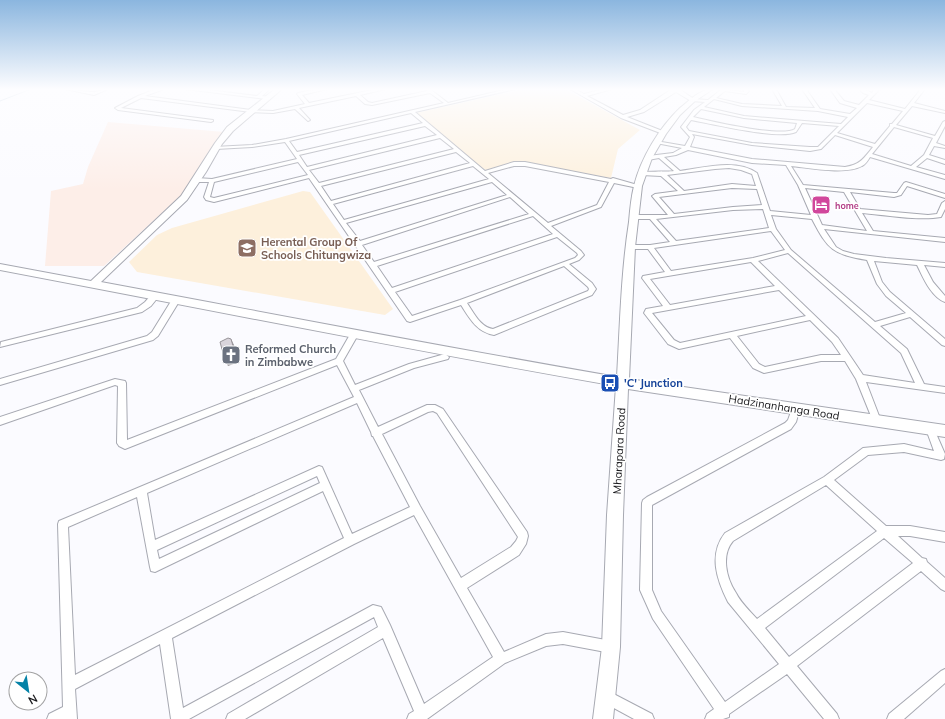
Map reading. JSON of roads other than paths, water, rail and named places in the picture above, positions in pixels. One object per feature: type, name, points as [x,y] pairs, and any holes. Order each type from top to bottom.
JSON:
[{"type":"street","points":[[93,284],[184,198],[197,180],[216,148],[230,129],[238,123]]},
{"type":"street","points":[[216,148],[252,146],[365,123]]},
{"type":"street","points":[[633,123],[660,138],[687,148],[740,159],[788,165],[845,169],[853,168],[862,164],[894,123]]},
{"type":"street","name":"Mharapara Road","points":[[603,719],[611,647],[615,515],[633,217],[638,186],[642,173],[654,157],[660,138],[672,123]]},
{"type":"street","points":[[654,157],[674,154],[687,148],[692,137],[683,127],[686,123]]},
{"type":"street","points":[[712,123],[747,130],[788,133],[794,133],[798,129],[800,123]]},
{"type":"street","points":[[808,123],[841,125]]},
{"type":"street","points":[[687,132],[752,144],[810,149],[819,148],[835,134],[844,123]]},
{"type":"street","points":[[913,168],[926,156],[940,136],[945,123]]},
{"type":"street","points":[[197,180],[212,181],[297,157],[426,124],[512,195],[581,255],[577,259],[565,264],[462,302],[410,319],[392,291],[342,222],[305,169],[297,157],[286,140]]},
{"type":"street","points":[[892,125],[940,136]]},
{"type":"street","points":[[835,134],[876,146]]},
{"type":"street","points":[[305,169],[440,136]]},
{"type":"street","points":[[933,144],[945,147]]},
{"type":"street","points":[[317,185],[457,150]]},
{"type":"street","points":[[869,155],[945,176]]},
{"type":"street","points":[[926,156],[945,162]]},
{"type":"street","points":[[654,157],[678,172]]},
{"type":"street","points":[[329,203],[473,164]]},
{"type":"street","points":[[484,173],[514,164],[526,164],[638,186]]},
{"type":"street","points":[[788,165],[800,186],[814,217],[834,248],[840,252],[869,257],[945,265]]},
{"type":"street","points":[[642,173],[663,175],[717,167],[748,169],[754,173],[773,228],[789,251],[904,351],[921,387]]},
{"type":"street","points":[[663,175],[682,192]]},
{"type":"street","points":[[212,181],[207,197],[208,199],[214,200],[310,176]]},
{"type":"street","points":[[342,222],[493,180]]},
{"type":"street","points":[[547,225],[599,206],[613,180]]},
{"type":"street","points":[[800,186],[899,194],[906,184],[945,196]]},
{"type":"street","points":[[673,216],[656,196],[732,186],[760,188]]},
{"type":"street","points":[[846,190],[872,233]]},
{"type":"street","points":[[358,244],[512,195]]},
{"type":"street","points":[[858,211],[928,217],[939,216],[945,203]]},
{"type":"street","points":[[633,217],[652,218],[673,216],[746,206],[814,217]]},
{"type":"street","points":[[373,265],[534,214]]},
{"type":"street","points":[[652,218],[674,244]]},
{"type":"street","points":[[820,227],[945,240]]},
{"type":"street","points":[[630,247],[650,247],[674,244],[773,228]]},
{"type":"street","points":[[392,291],[558,234]]},
{"type":"street","points":[[650,247],[669,273]]},
{"type":"street","points":[[668,307],[645,278],[753,260],[789,251]]},
{"type":"street","points":[[869,257],[879,282],[888,294],[945,342]]},
{"type":"street","points":[[753,260],[835,340],[860,378],[877,421]]},
{"type":"street","points":[[919,262],[928,282],[945,300]]},
{"type":"street","points":[[462,302],[482,329],[488,332],[494,332],[590,293],[593,289],[590,285],[565,264]]},
{"type":"street","name":"Hadzinanhanga Road","points":[[0,267],[355,333],[447,352],[623,383],[945,431]]},
{"type":"street","points":[[781,287],[650,310],[648,313],[671,342],[674,345],[680,346],[811,318]]},
{"type":"street","points":[[1,345],[139,310],[148,304],[155,296]]},
{"type":"street","points":[[0,382],[150,338],[156,334],[176,300]]},
{"type":"street","points":[[874,325],[911,314]]},
{"type":"street","points":[[0,421],[115,382],[122,383],[122,443],[125,445],[338,360],[355,333]]},
{"type":"street","points":[[731,334],[756,366],[764,370],[821,358],[848,358]]},
{"type":"street","points":[[353,389],[412,366],[445,357]]},
{"type":"street","points":[[338,360],[416,509],[458,586],[501,659]]},
{"type":"street","points":[[860,378],[945,390]]},
{"type":"street","points":[[54,719],[70,715],[62,524],[358,399]]},
{"type":"street","points":[[375,433],[425,409],[430,407],[436,408],[440,411],[522,536],[521,544],[515,551],[458,586]]},
{"type":"street","points":[[724,712],[650,603],[646,590],[647,503],[788,426],[792,422],[796,408]]},
{"type":"street","points":[[930,429],[943,456]]},
{"type":"street","points":[[832,719],[732,598],[725,584],[720,552],[723,543],[729,537],[827,480],[866,451],[904,448],[943,456]]},
{"type":"street","points":[[151,547],[319,470],[350,540]]},
{"type":"street","points":[[827,480],[945,585]]},
{"type":"street","points":[[141,490],[155,567],[326,486]]},
{"type":"street","points":[[69,685],[350,540],[416,509]]},
{"type":"street","points":[[757,627],[885,532],[910,531],[945,537]]},
{"type":"street","points":[[712,719],[724,712],[787,666],[922,563]]},
{"type":"street","points":[[165,636],[178,719],[373,611],[377,611],[386,629],[418,716],[501,659],[546,640],[563,638],[611,647]]},
{"type":"street","points":[[233,719],[386,629]]},
{"type":"street","points":[[894,719],[945,675]]},
{"type":"street","points":[[605,696],[647,719]]},
{"type":"place","name":"home","points":[[821,205]]},
{"type":"place","name":"Herental Group Of Schools Chitungwiza","points":[[247,248]]},
{"type":"place","name":"Reformed Church in Zimbabwe","points":[[231,355]]},
{"type":"place","name":"'C' Junction","points":[[610,383]]}]
